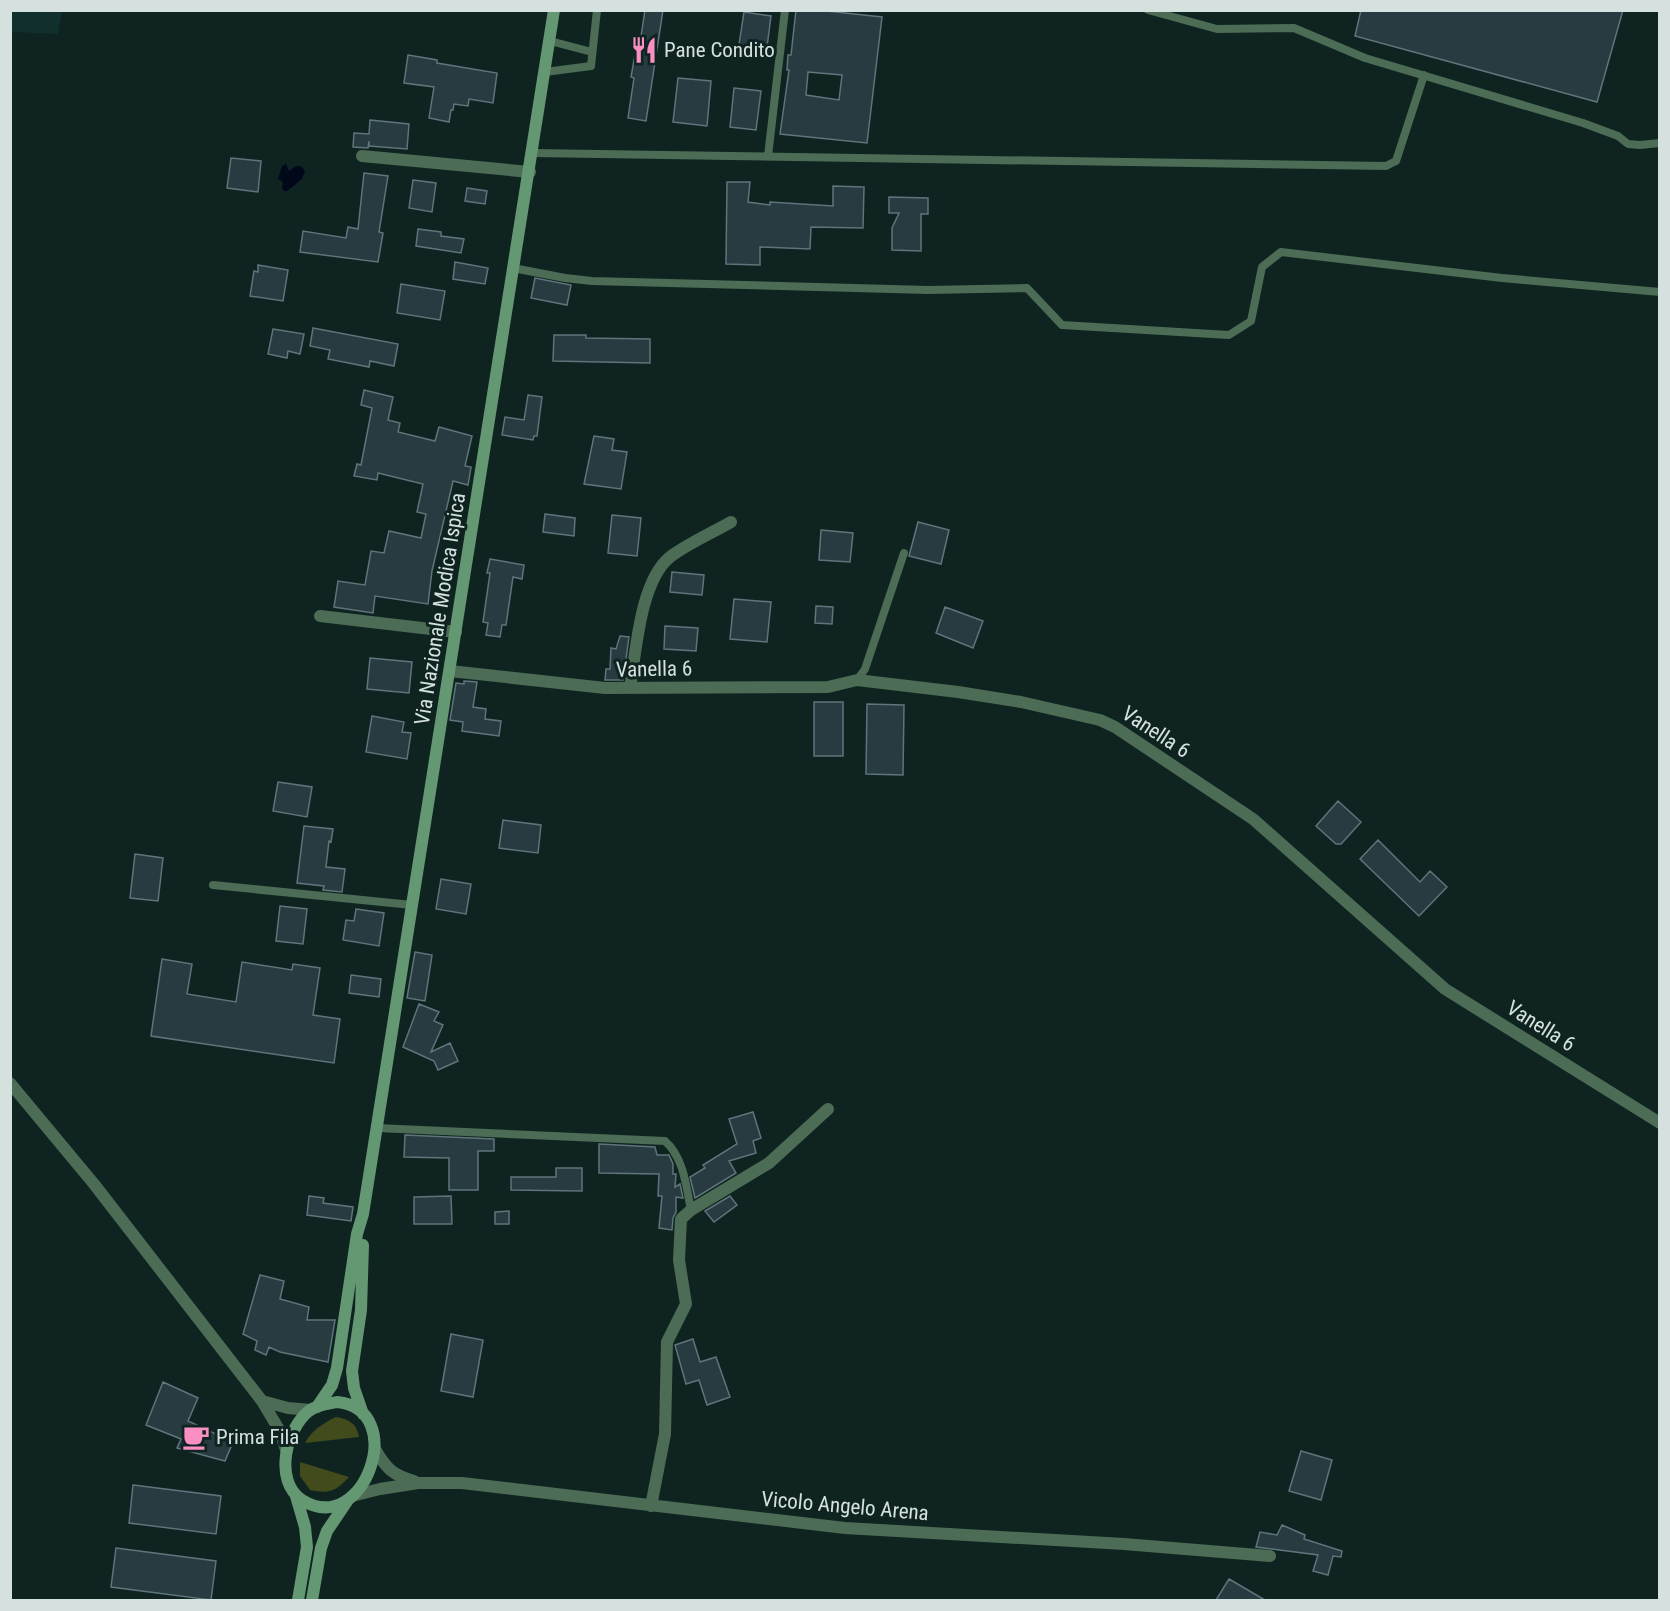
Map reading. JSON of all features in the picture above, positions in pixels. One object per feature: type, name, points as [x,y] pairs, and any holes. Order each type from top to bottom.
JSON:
[{"type":"main road","name":"Via Nazionale Modica Ispica","points":[[363,1214],[554,10]]},
{"type":"main road","points":[[298,1600],[307,1547],[305,1527],[287,1475],[286,1450],[289,1439],[296,1428],[332,1385],[337,1368],[357,1234],[363,1214]]},
{"type":"main road","points":[[363,1214],[361,1310],[352,1371],[354,1388],[364,1416]]},
{"type":"main road","points":[[312,1600],[321,1548],[327,1531],[367,1478],[373,1466],[375,1449],[371,1427],[358,1409],[347,1403],[337,1402],[314,1408]]},
{"type":"main road","points":[[296,1496],[310,1505],[324,1507],[350,1498]]},
{"type":"street","points":[[362,156],[530,172]]},
{"type":"street","points":[[630,688],[642,615],[659,568],[670,556],[731,522]]},
{"type":"street","points":[[320,616],[456,632]]},
{"type":"street","name":"Vanella 6","points":[[450,671],[605,688],[828,687],[857,680],[1021,702],[1100,720],[1115,727],[1253,819],[1445,989],[1659,1123]]},
{"type":"street","points":[[10,1083],[94,1184],[262,1401],[281,1433],[286,1450]]},
{"type":"street","points":[[651,1506],[665,1434],[668,1341],[686,1304],[679,1260],[681,1219],[691,1210],[769,1163],[828,1109]]},
{"type":"street","points":[[262,1401],[288,1408],[314,1408]]},
{"type":"street","points":[[375,1449],[383,1463],[397,1476],[418,1483]]},
{"type":"street","name":"Vicolo Angelo Arena","points":[[350,1498],[380,1489],[418,1483],[462,1483],[845,1528],[1124,1544],[1270,1556]]},
{"type":"lane","points":[[545,72],[591,66],[597,10]]},
{"type":"lane","points":[[768,156],[785,10]]},
{"type":"lane","points":[[1148,10],[1217,29],[1294,28],[1365,58],[1583,123],[1618,136],[1628,144],[1640,146],[1659,143]]},
{"type":"lane","points":[[550,41],[592,52]]},
{"type":"lane","points":[[533,153],[1386,166],[1396,161],[1424,75]]},
{"type":"lane","points":[[513,268],[592,281],[928,291],[1027,288],[1062,325],[1230,336],[1251,321],[1262,267],[1281,252],[1502,278],[1659,292]]},
{"type":"lane","points":[[857,680],[865,669],[904,554]]},
{"type":"lane","points":[[213,885],[412,905]]},
{"type":"lane","points":[[377,1128],[665,1140],[675,1150],[681,1166],[691,1210]]},
{"type":"shaded area","points":[[11,10],[62,11],[58,34],[11,32]]},
{"type":"shaded area","points":[[286,164],[289,171],[296,166],[301,166],[305,171],[302,179],[284,191],[283,183],[278,179],[282,166]]},
{"type":"green space","points":[[336,1417],[351,1422],[359,1437],[305,1443],[318,1428]]},
{"type":"green space","points":[[300,1462],[349,1477],[332,1490],[323,1492],[310,1490],[300,1476]]},
{"type":"building","points":[[645,10],[663,10],[646,121],[628,118],[634,78],[631,77],[637,43],[640,43]]},
{"type":"building","points":[[796,10],[882,17],[867,143],[780,134],[789,70],[787,70],[788,55],[791,55]],"holes":[[[808,72],[842,75],[839,100],[806,95]]]},
{"type":"building","points":[[1361,10],[1623,10],[1597,102],[1355,36]]},
{"type":"building","points":[[744,12],[771,16],[766,55],[738,51]]},
{"type":"building","points":[[408,55],[437,60],[437,63],[497,73],[493,103],[469,99],[468,106],[454,104],[449,122],[429,118],[434,87],[404,83]]},
{"type":"building","points":[[678,78],[711,81],[707,126],[673,122]]},
{"type":"building","points":[[734,88],[761,91],[756,130],[730,127]]},
{"type":"building","points":[[370,120],[409,124],[407,149],[369,146],[369,141],[368,148],[353,147],[354,133],[369,134]]},
{"type":"building","points":[[231,158],[261,161],[258,192],[227,188]]},
{"type":"building","points":[[364,173],[388,176],[379,232],[383,233],[378,262],[300,252],[303,231],[346,238],[348,227],[358,229]]},
{"type":"building","points":[[413,180],[436,183],[432,212],[409,208]]},
{"type":"building","points":[[727,182],[750,182],[748,202],[770,205],[770,202],[833,206],[833,186],[864,187],[863,228],[811,227],[810,249],[760,247],[760,265],[726,264]]},
{"type":"building","points":[[467,188],[487,191],[485,204],[465,201]]},
{"type":"building","points":[[889,197],[928,198],[928,214],[921,214],[921,251],[892,250],[892,228],[899,213],[889,213]]},
{"type":"building","points":[[418,229],[441,232],[441,236],[464,239],[461,253],[416,246]]},
{"type":"building","points":[[455,262],[488,268],[485,284],[453,279]]},
{"type":"building","points":[[258,265],[288,270],[283,301],[250,296],[254,271],[258,272]]},
{"type":"building","points":[[535,278],[571,285],[567,305],[531,298]]},
{"type":"building","points":[[401,284],[445,291],[440,320],[397,313]]},
{"type":"building","points":[[313,328],[398,344],[394,366],[370,361],[369,367],[328,359],[330,350],[310,346]]},
{"type":"building","points":[[273,329],[304,334],[300,354],[288,351],[287,358],[268,354]]},
{"type":"building","points":[[554,335],[650,339],[650,363],[553,361]]},
{"type":"building","points":[[364,390],[393,397],[388,420],[400,423],[398,432],[435,441],[439,427],[472,436],[465,466],[471,467],[468,485],[453,481],[432,571],[428,604],[375,596],[373,613],[334,607],[338,581],[365,585],[371,551],[384,553],[389,531],[421,538],[426,514],[417,512],[423,484],[378,473],[377,480],[354,476],[357,464],[361,465],[372,408],[361,405]]},
{"type":"building","points":[[528,395],[542,397],[537,436],[534,436],[533,440],[502,435],[505,417],[524,420]]},
{"type":"building","points":[[594,436],[614,439],[612,450],[627,452],[621,489],[584,484]]},
{"type":"building","points":[[545,514],[575,518],[574,536],[543,532]]},
{"type":"building","points":[[612,515],[641,518],[637,556],[608,553]]},
{"type":"building","points":[[918,522],[949,530],[941,564],[909,556]]},
{"type":"building","points":[[821,530],[853,533],[850,562],[819,560]]},
{"type":"building","points":[[490,559],[524,565],[522,579],[513,577],[506,625],[502,625],[500,637],[486,635],[488,623],[483,622]]},
{"type":"building","points":[[672,572],[704,575],[702,595],[670,592]]},
{"type":"building","points":[[734,599],[771,602],[767,642],[730,639]]},
{"type":"building","points":[[816,606],[833,607],[832,624],[815,623]]},
{"type":"building","points":[[945,607],[983,621],[973,648],[936,633]]},
{"type":"building","points":[[665,626],[698,628],[696,651],[664,649]]},
{"type":"building","points":[[620,636],[629,637],[623,680],[605,680],[606,669],[610,669],[611,648],[616,649]]},
{"type":"building","points":[[370,658],[412,662],[409,693],[367,689]]},
{"type":"building","points":[[464,681],[477,682],[473,707],[486,709],[485,719],[501,721],[499,736],[462,731],[463,722],[450,720],[456,683],[464,684]]},
{"type":"building","points":[[814,702],[843,702],[843,756],[814,756]]},
{"type":"building","points":[[867,704],[904,705],[903,775],[866,774]]},
{"type":"building","points":[[372,716],[404,722],[402,732],[411,733],[407,759],[366,752]]},
{"type":"building","points":[[278,782],[312,787],[307,817],[273,811]]},
{"type":"building","points":[[1338,801],[1361,822],[1341,844],[1336,844],[1316,826]]},
{"type":"building","points":[[503,820],[541,825],[538,853],[499,848]]},
{"type":"building","points":[[304,826],[333,829],[326,867],[345,869],[342,892],[323,890],[324,886],[297,883]]},
{"type":"building","points":[[1378,840],[1420,882],[1430,871],[1447,887],[1419,916],[1360,859]]},
{"type":"building","points":[[135,854],[163,858],[158,901],[130,898]]},
{"type":"building","points":[[441,879],[471,884],[466,914],[436,909]]},
{"type":"building","points":[[280,906],[307,909],[303,944],[276,941]]},
{"type":"building","points":[[356,909],[384,913],[379,946],[343,940],[346,920],[354,921]]},
{"type":"building","points":[[415,952],[432,955],[425,1001],[407,998]]},
{"type":"building","points":[[162,959],[192,964],[187,994],[236,1002],[242,962],[292,970],[293,964],[320,968],[313,1015],[340,1019],[334,1063],[151,1036]]},
{"type":"building","points":[[351,975],[381,979],[379,997],[349,993]]},
{"type":"building","points":[[419,1004],[439,1012],[434,1021],[443,1025],[431,1052],[450,1043],[458,1061],[438,1070],[434,1061],[403,1047]]},
{"type":"building","points":[[753,1112],[761,1138],[753,1141],[756,1153],[729,1161],[736,1173],[695,1198],[690,1177],[705,1168],[703,1165],[737,1144],[729,1119]]},
{"type":"building","points":[[405,1135],[494,1139],[494,1151],[478,1151],[478,1190],[449,1190],[449,1158],[404,1157]]},
{"type":"building","points":[[599,1144],[655,1147],[657,1155],[669,1155],[673,1164],[673,1174],[676,1174],[675,1187],[680,1184],[683,1198],[676,1197],[676,1212],[672,1230],[659,1228],[662,1196],[658,1196],[659,1174],[599,1173]]},
{"type":"building","points":[[556,1168],[582,1168],[582,1191],[511,1190],[511,1177],[556,1177]]},
{"type":"building","points":[[309,1196],[324,1198],[323,1203],[353,1207],[351,1221],[307,1215]]},
{"type":"building","points":[[451,1196],[452,1224],[414,1224],[414,1197]]},
{"type":"building","points":[[730,1196],[737,1205],[714,1222],[705,1211]]},
{"type":"building","points":[[509,1211],[509,1224],[495,1224],[495,1212]]},
{"type":"building","points":[[260,1275],[284,1281],[280,1299],[309,1307],[307,1320],[335,1320],[328,1362],[280,1352],[269,1347],[266,1355],[255,1350],[257,1341],[243,1334]]},
{"type":"building","points":[[451,1334],[483,1340],[473,1397],[441,1391]]},
{"type":"building","points":[[693,1339],[700,1362],[716,1357],[730,1397],[707,1405],[699,1380],[686,1384],[675,1345]]},
{"type":"building","points":[[163,1382],[198,1398],[188,1421],[233,1442],[225,1461],[177,1448],[181,1439],[146,1425]]},
{"type":"building","points":[[1301,1451],[1332,1460],[1321,1500],[1289,1491]]},
{"type":"building","points":[[133,1485],[221,1496],[216,1534],[129,1523]]},
{"type":"building","points":[[1282,1525],[1305,1535],[1304,1539],[1342,1551],[1341,1557],[1333,1556],[1328,1575],[1313,1571],[1318,1555],[1256,1547],[1260,1532],[1277,1535]]},
{"type":"building","points":[[116,1548],[216,1561],[211,1600],[111,1587]]},
{"type":"building","points":[[1229,1579],[1265,1600],[1216,1600]]},
{"type":"place","name":"Pane Condito","points":[[644,50]]},
{"type":"place","name":"Prima Fila","points":[[196,1437]]}]
